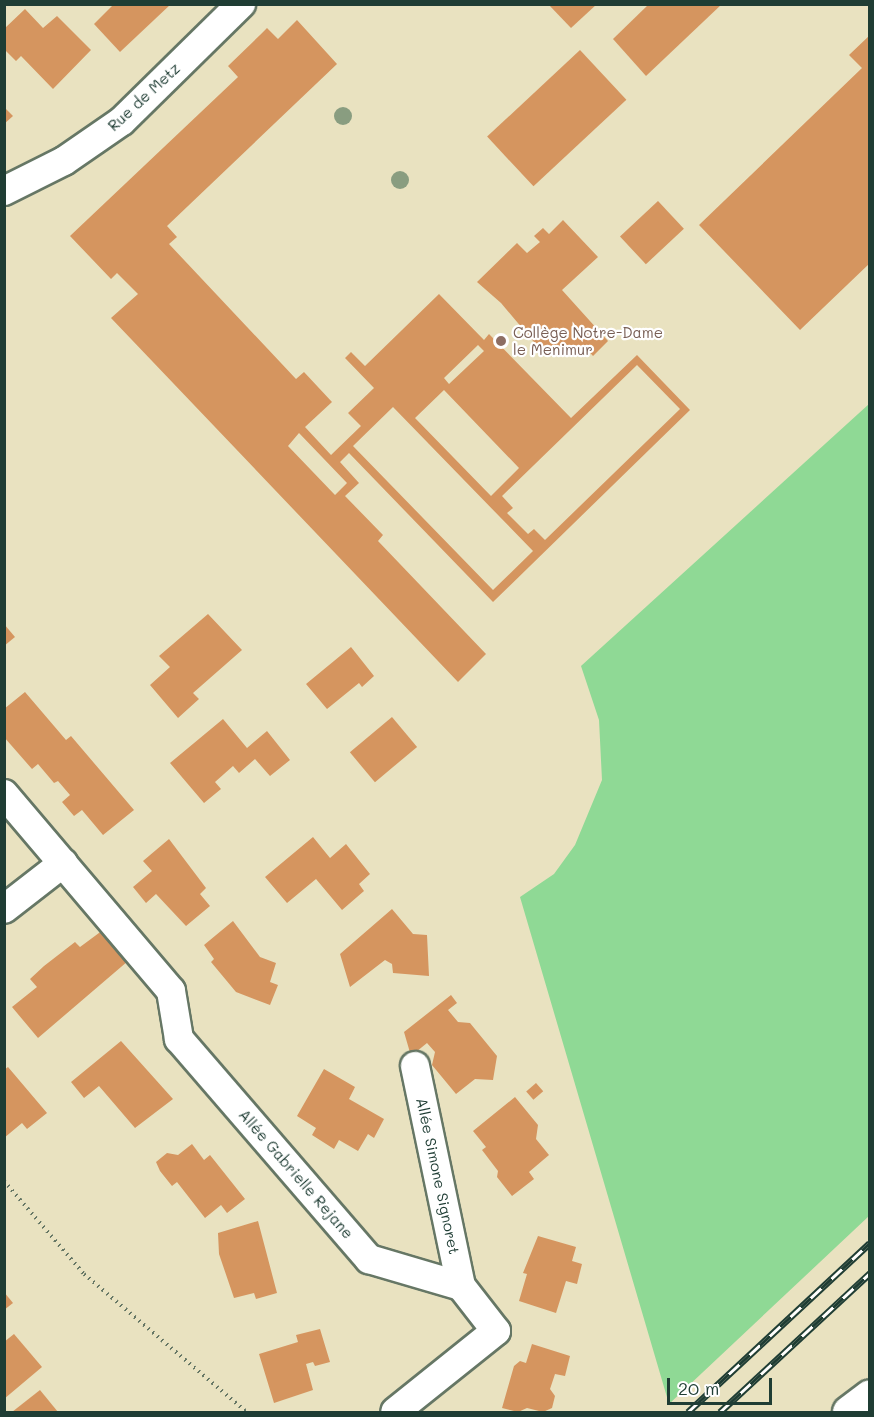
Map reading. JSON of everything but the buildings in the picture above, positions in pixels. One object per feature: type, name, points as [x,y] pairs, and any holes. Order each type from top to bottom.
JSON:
[{"type":"street","name":"Rue de Metz","points":[[4,191],[64,161],[122,121],[241,4]]},
{"type":"street","name":"Allée Gabrielle Rejane","points":[[4,794],[171,991],[179,1039],[369,1259],[461,1286]]},
{"type":"street","points":[[4,909],[63,863]]},
{"type":"street","name":"Allée Simone Signoret","points":[[415,1066],[461,1286]]},
{"type":"street","points":[[395,1413],[496,1331],[461,1286]]},
{"type":"street","points":[[849,1413],[870,1396]]},
{"type":"path","points":[[4,1181],[84,1274],[247,1413]]},
{"type":"green space","points":[[869,404],[869,1216],[669,1404],[520,897],[554,874],[575,845],[602,780],[599,720],[581,666]]},
{"type":"railway","points":[[688,1412],[870,1243]]},
{"type":"railway","points":[[720,1412],[870,1273]]},
{"type":"place","name":"Collège Notre-Dame le Menimur","points":[[501,341]]}]
